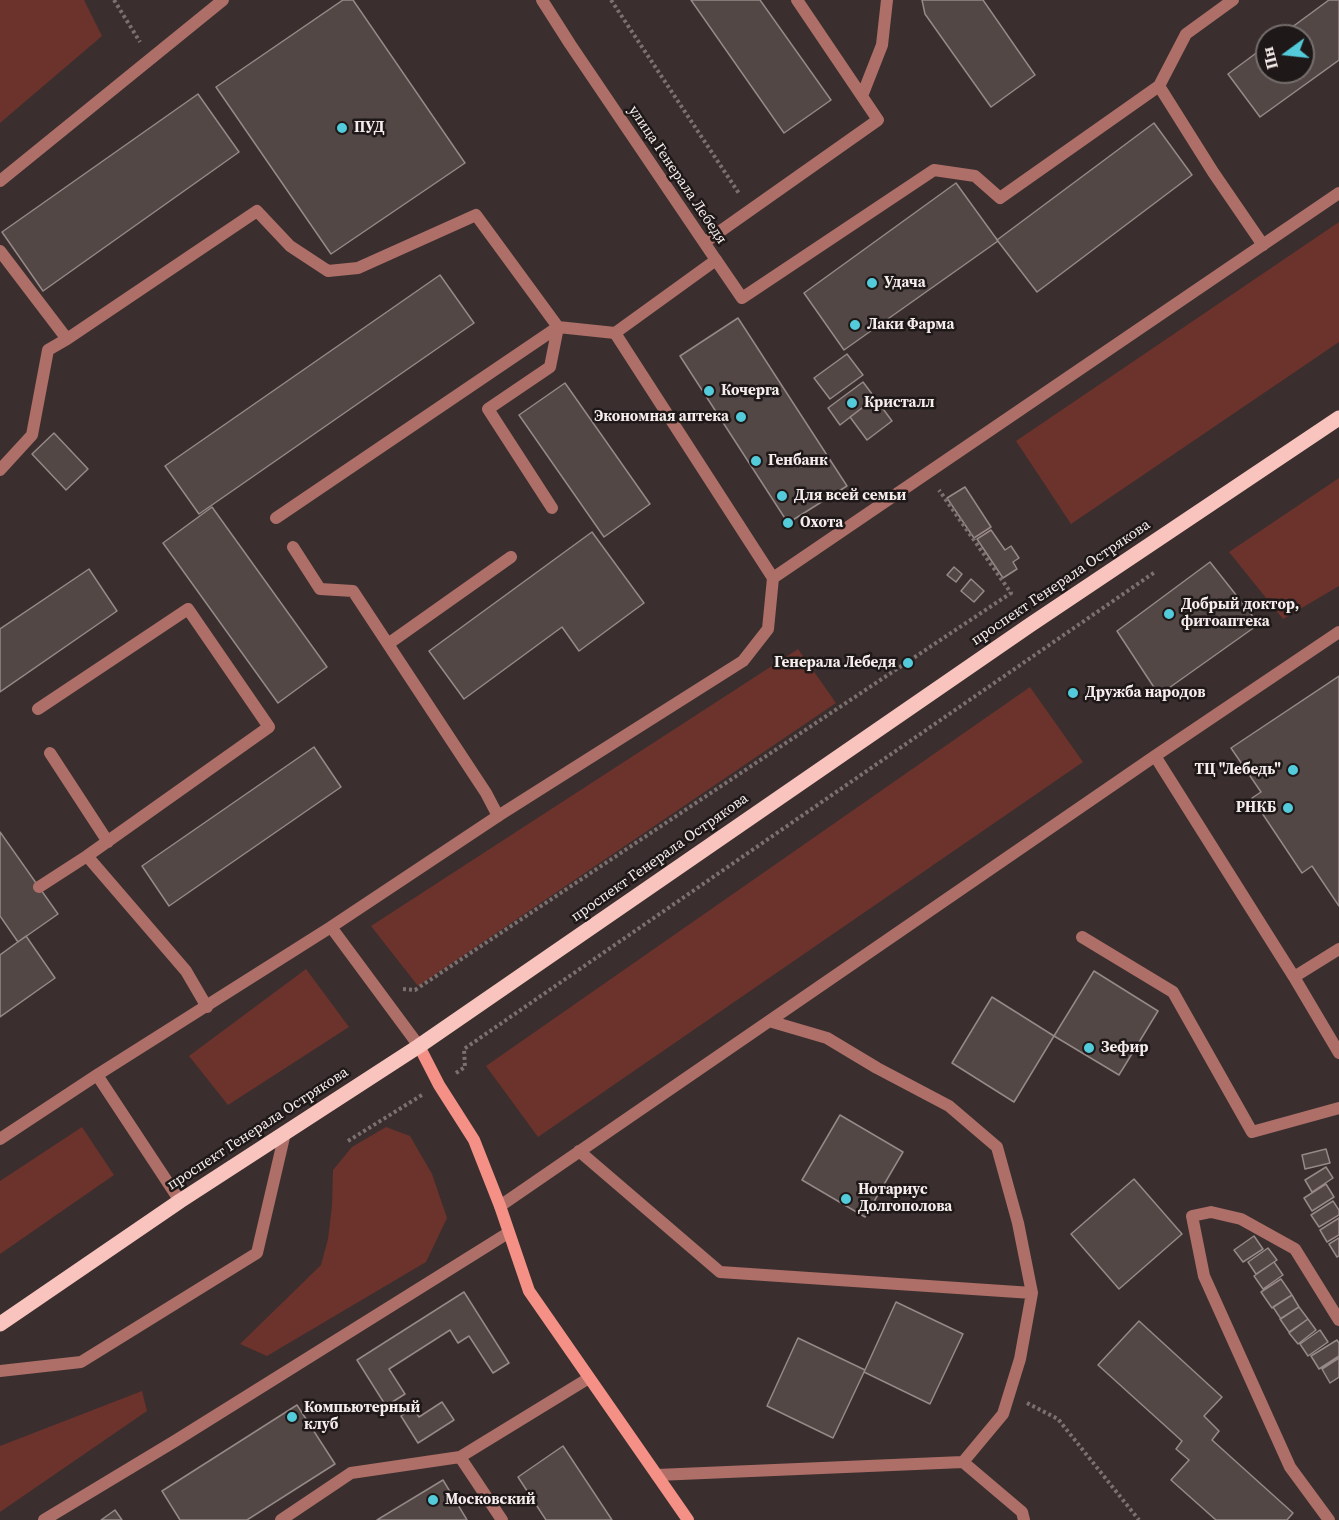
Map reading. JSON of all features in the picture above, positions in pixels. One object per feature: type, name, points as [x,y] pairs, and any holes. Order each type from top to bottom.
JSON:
[{"type":"main road","name":"проспект Генерала Острякова","points":[[0,1324],[180,1201],[419,1046],[1030,625],[1339,418]]},
{"type":"main road","points":[[419,1046],[439,1085],[474,1140],[500,1206],[529,1291],[688,1520]]},
{"type":"street","points":[[0,181],[223,0]]},
{"type":"street","name":"улица Генерала Лебедя","points":[[542,0],[716,260],[615,333]]},
{"type":"street","points":[[705,242],[878,120],[797,0]]},
{"type":"street","points":[[862,96],[882,45],[887,0]]},
{"type":"street","points":[[716,260],[742,298],[934,170],[975,176],[1000,198],[1159,86],[1186,34],[1233,0]]},
{"type":"street","points":[[1159,86],[1213,172],[1263,245]]},
{"type":"street","points":[[772,579],[1339,193]]},
{"type":"street","points":[[0,470],[32,435],[48,350],[257,211],[290,246],[328,271],[358,268],[476,215],[558,327],[550,367],[488,409],[552,508]]},
{"type":"street","points":[[0,251],[67,339]]},
{"type":"street","points":[[0,1139],[331,927],[498,816],[743,661],[768,629],[772,579],[615,333],[558,327],[276,518]]},
{"type":"street","points":[[293,547],[320,589],[353,591],[486,793],[498,816]]},
{"type":"street","points":[[388,644],[511,557]]},
{"type":"street","points":[[38,710],[188,609],[269,727],[108,842],[39,887]]},
{"type":"street","points":[[500,1206],[1155,756],[1339,633]]},
{"type":"street","points":[[50,753],[108,842]]},
{"type":"street","points":[[1155,756],[1339,1053]]},
{"type":"street","points":[[87,856],[186,971],[207,1006]]},
{"type":"street","points":[[331,927],[419,1046]]},
{"type":"street","points":[[1082,937],[1173,992],[1252,1132],[1339,1108]]},
{"type":"street","points":[[1294,977],[1339,949]]},
{"type":"street","points":[[769,1021],[827,1038],[877,1068],[949,1106],[996,1147],[1018,1223],[1032,1293],[1020,1359],[1003,1414],[963,1462]]},
{"type":"street","points":[[97,1075],[180,1201]]},
{"type":"street","points":[[0,1371],[81,1362],[258,1253],[285,1133]]},
{"type":"street","points":[[579,1151],[720,1272],[1032,1293]]},
{"type":"street","points":[[1329,1520],[1290,1467],[1204,1276],[1192,1216],[1211,1212],[1241,1218],[1295,1249],[1339,1320]]},
{"type":"street","points":[[44,1520],[508,1233]]},
{"type":"street","points":[[282,1520],[351,1473],[460,1457],[589,1378]]},
{"type":"street","points":[[460,1457],[502,1520]]},
{"type":"street","points":[[657,1475],[963,1462],[1022,1512],[1024,1520]]},
{"type":"path","points":[[114,0],[150,58]]},
{"type":"path","points":[[611,0],[750,210]]},
{"type":"path","points":[[395,988],[416,990],[1011,593],[927,472]]},
{"type":"path","points":[[348,1141],[465,1067],[464,1049],[721,874],[1043,648]]},
{"type":"path","points":[[1009,1394],[1058,1419],[1139,1520]]},
{"type":"shaded area","points":[[0,0],[84,0],[102,36],[0,123]]},
{"type":"shaded area","points":[[1339,222],[1339,342],[1071,524],[1016,441]]},
{"type":"shaded area","points":[[1339,478],[1339,586],[1283,619],[1229,552]]},
{"type":"shaded area","points":[[798,649],[836,703],[418,986],[371,926]]},
{"type":"shaded area","points":[[1030,687],[1083,762],[538,1137],[486,1066]]},
{"type":"shaded area","points":[[306,969],[349,1027],[228,1105],[189,1056]]},
{"type":"shaded area","points":[[82,1127],[114,1175],[0,1254],[0,1181]]},
{"type":"shaded area","points":[[386,1127],[410,1136],[432,1174],[447,1218],[426,1262],[267,1356],[240,1344],[321,1265],[328,1239],[333,1170],[352,1147]]},
{"type":"shaded area","points":[[142,1391],[147,1411],[0,1512],[0,1446]]},
{"type":"building","points":[[343,0],[353,0],[465,163],[331,254],[216,87]]},
{"type":"building","points":[[691,0],[760,0],[831,100],[784,133]]},
{"type":"building","points":[[922,0],[983,0],[1035,75],[991,107],[925,14]]},
{"type":"building","points":[[1329,0],[1339,0],[1339,60],[1315,77],[1315,24],[1296,24]]},
{"type":"building","points":[[1255,54],[1255,84],[1306,84],[1260,117],[1228,74]]},
{"type":"building","points":[[198,94],[239,152],[43,291],[2,232]]},
{"type":"building","points":[[1154,123],[1192,175],[1037,292],[997,240]]},
{"type":"building","points":[[956,183],[998,241],[844,350],[804,293]]},
{"type":"building","points":[[440,275],[474,323],[199,514],[165,466]]},
{"type":"building","points":[[738,318],[847,486],[788,523],[680,356]]},
{"type":"building","points":[[847,354],[863,375],[830,399],[814,378]]},
{"type":"building","name":"Кристалл","points":[[863,382],[875,398],[840,425],[828,408]]},
{"type":"building","points":[[565,383],[650,504],[604,537],[519,415]]},
{"type":"building","points":[[875,398],[892,421],[867,440],[850,417]]},
{"type":"building","points":[[54,433],[88,469],[66,490],[32,454]]},
{"type":"building","points":[[965,487],[991,527],[974,538],[947,498]]},
{"type":"building","points":[[212,507],[327,667],[278,703],[163,543]]},
{"type":"building","points":[[991,530],[1005,550],[1011,546],[1019,558],[1013,562],[1017,569],[1003,578],[977,539]]},
{"type":"building","points":[[592,532],[644,603],[579,651],[562,627],[464,699],[429,651]]},
{"type":"building","points":[[1210,562],[1259,624],[1159,695],[1117,631]]},
{"type":"building","points":[[954,567],[962,574],[956,582],[947,575]]},
{"type":"building","points":[[89,569],[117,611],[0,692],[0,629]]},
{"type":"building","points":[[971,579],[984,591],[974,602],[961,591]]},
{"type":"building","name":"ТЦ \"Лебедь\"","points":[[1339,676],[1339,906],[1312,866],[1302,873],[1252,798],[1261,792],[1231,748]]},
{"type":"building","points":[[314,747],[341,787],[169,906],[142,866]]},
{"type":"building","points":[[0,832],[58,914],[18,942],[0,916]]},
{"type":"building","points":[[26,936],[55,978],[0,1017],[0,955]]},
{"type":"building","points":[[1094,971],[1158,1011],[1119,1075],[1054,1036]]},
{"type":"building","points":[[992,997],[1054,1036],[1014,1102],[952,1063]]},
{"type":"building","points":[[840,1115],[903,1152],[865,1217],[802,1180]]},
{"type":"building","points":[[1326,1149],[1330,1163],[1305,1169],[1302,1155]]},
{"type":"building","points":[[1326,1167],[1333,1178],[1312,1192],[1305,1180]]},
{"type":"building","points":[[1134,1179],[1182,1234],[1119,1289],[1071,1234]]},
{"type":"building","points":[[1326,1184],[1334,1197],[1312,1211],[1304,1198]]},
{"type":"building","points":[[1333,1201],[1339,1210],[1339,1215],[1319,1227],[1311,1215]]},
{"type":"building","points":[[1339,1218],[1339,1235],[1327,1242],[1320,1230]]},
{"type":"building","points":[[1254,1236],[1263,1249],[1243,1262],[1234,1250]]},
{"type":"building","points":[[1339,1238],[1339,1256],[1337,1257],[1329,1244]]},
{"type":"building","points":[[1268,1248],[1277,1260],[1256,1274],[1248,1262]]},
{"type":"building","points":[[1274,1262],[1283,1275],[1263,1289],[1254,1276]]},
{"type":"building","points":[[1281,1279],[1292,1295],[1272,1308],[1261,1292]]},
{"type":"building","points":[[464,1292],[509,1363],[493,1373],[469,1336],[458,1343],[450,1330],[389,1369],[405,1394],[386,1406],[357,1360]]},
{"type":"building","points":[[1292,1295],[1299,1307],[1281,1319],[1273,1307]]},
{"type":"building","points":[[896,1302],[963,1334],[930,1404],[864,1372]]},
{"type":"building","points":[[1299,1307],[1308,1319],[1289,1332],[1280,1319]]},
{"type":"building","points":[[1308,1319],[1316,1330],[1298,1344],[1289,1333]]},
{"type":"building","points":[[1139,1321],[1222,1397],[1204,1416],[1219,1431],[1212,1440],[1293,1513],[1287,1520],[1216,1520],[1171,1480],[1189,1460],[1176,1449],[1182,1441],[1098,1365]]},
{"type":"building","points":[[1320,1330],[1328,1342],[1308,1356],[1300,1344]]},
{"type":"building","points":[[798,1338],[865,1370],[833,1438],[767,1406]]},
{"type":"building","points":[[1337,1340],[1339,1356],[1319,1369],[1311,1356]]},
{"type":"building","points":[[1339,1358],[1339,1377],[1330,1383],[1322,1369]]},
{"type":"building","points":[[442,1402],[454,1420],[418,1443],[401,1416],[413,1408],[419,1417]]},
{"type":"building","points":[[297,1405],[335,1464],[247,1520],[180,1520],[162,1491]]},
{"type":"building","points":[[563,1446],[612,1520],[546,1520],[518,1477]]},
{"type":"building","name":"Московский","points":[[443,1480],[467,1520],[377,1520]]},
{"type":"building","points":[[115,1510],[122,1520],[101,1520]]},
{"type":"place","name":"ПУД","points":[[342,128]]},
{"type":"place","name":"Удача","points":[[872,283]]},
{"type":"place","name":"Лаки Фарма","points":[[855,325]]},
{"type":"place","name":"Кочерга","points":[[709,391]]},
{"type":"place","name":"Кристалл","points":[[852,403]]},
{"type":"place","name":"Экономная аптека","points":[[741,417]]},
{"type":"place","name":"Генбанк","points":[[756,461]]},
{"type":"place","name":"Для всей семьи","points":[[782,496]]},
{"type":"place","name":"Охота","points":[[788,523]]},
{"type":"place","name":"Добрый доктор, фитоаптека","points":[[1169,614]]},
{"type":"place","name":"Генерала Лебедя","points":[[908,663]]},
{"type":"place","name":"Дружба народов","points":[[1073,693]]},
{"type":"place","name":"ТЦ \"Лебедь\"","points":[[1293,770]]},
{"type":"place","name":"РНКБ","points":[[1288,808]]},
{"type":"place","name":"Зефир","points":[[1089,1048]]},
{"type":"place","name":"Нотариус Долгополова","points":[[846,1199]]},
{"type":"place","name":"Компьютерный клуб","points":[[292,1417]]},
{"type":"place","name":"Московский","points":[[433,1500]]}]
